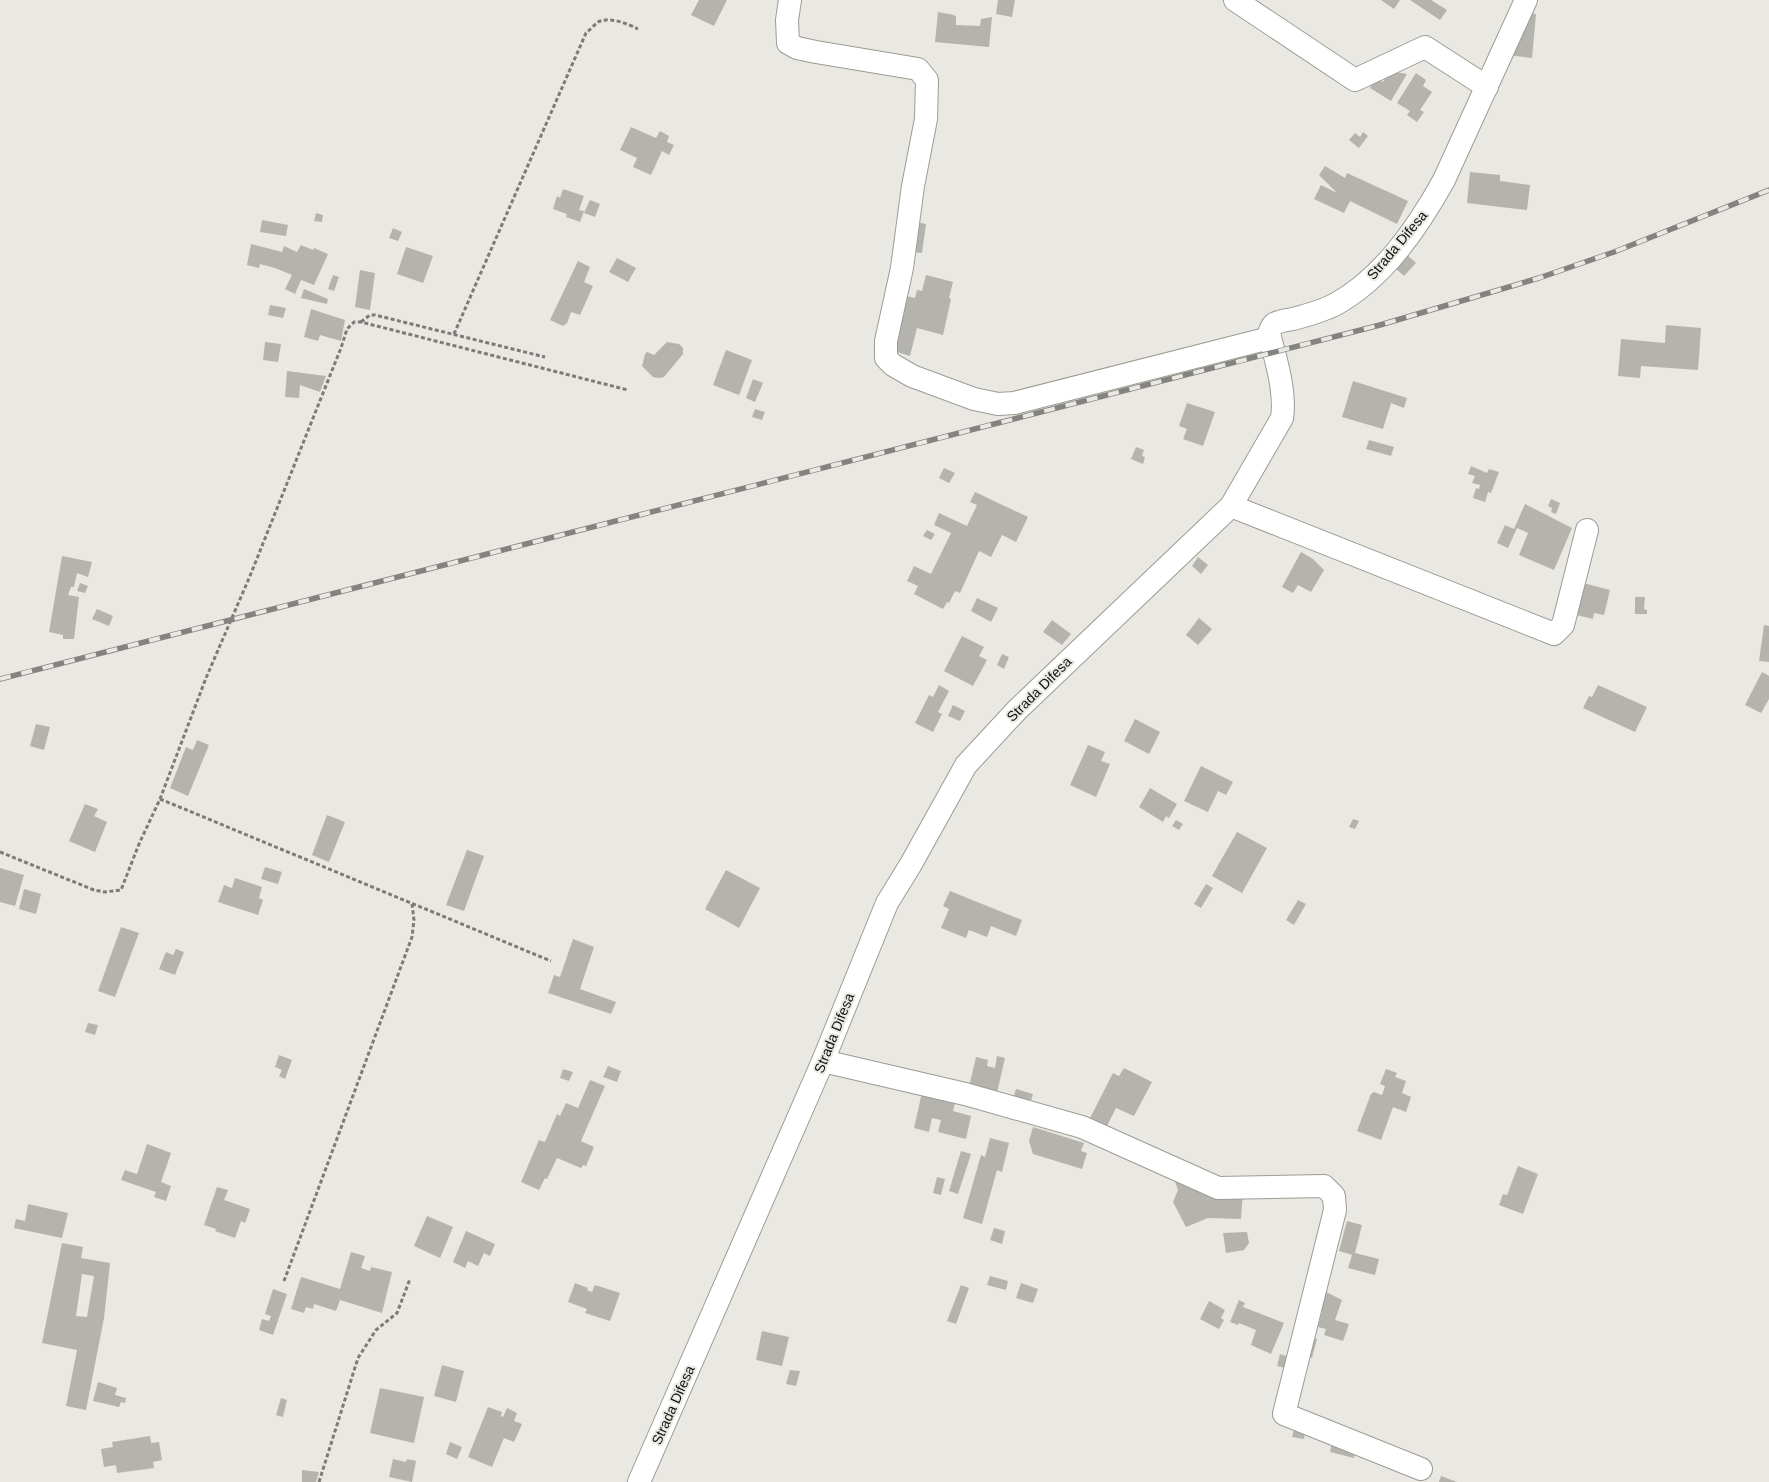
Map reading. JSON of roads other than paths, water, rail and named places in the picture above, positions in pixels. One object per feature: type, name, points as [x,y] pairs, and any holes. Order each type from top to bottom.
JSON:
[{"type":"street","points":[[790,0],[787,20],[788,43],[797,48],[816,52],[918,69],[928,80],[926,120],[913,186],[902,268],[886,341],[886,358],[893,365],[912,376],[974,399],[998,404],[1014,404],[1270,338]]},
{"type":"street","points":[[1235,0],[1355,80],[1425,47],[1487,87]]},
{"type":"street","name":"Strada Difesa","points":[[639,1482],[823,1061],[887,903],[966,765],[1017,710],[1231,506],[1282,418],[1284,409],[1283,391],[1269,332],[1274,324],[1325,310],[1352,294],[1374,276],[1411,231],[1435,196],[1526,0]]},
{"type":"street","points":[[1231,506],[1554,634],[1563,625],[1587,530]]},
{"type":"street","points":[[823,1061],[965,1094],[1082,1127],[1218,1188],[1324,1186],[1334,1196],[1335,1210],[1284,1414],[1421,1469]]},
{"type":"railway","points":[[0,679],[1380,325],[1539,278],[1614,252],[1769,190]]}]
